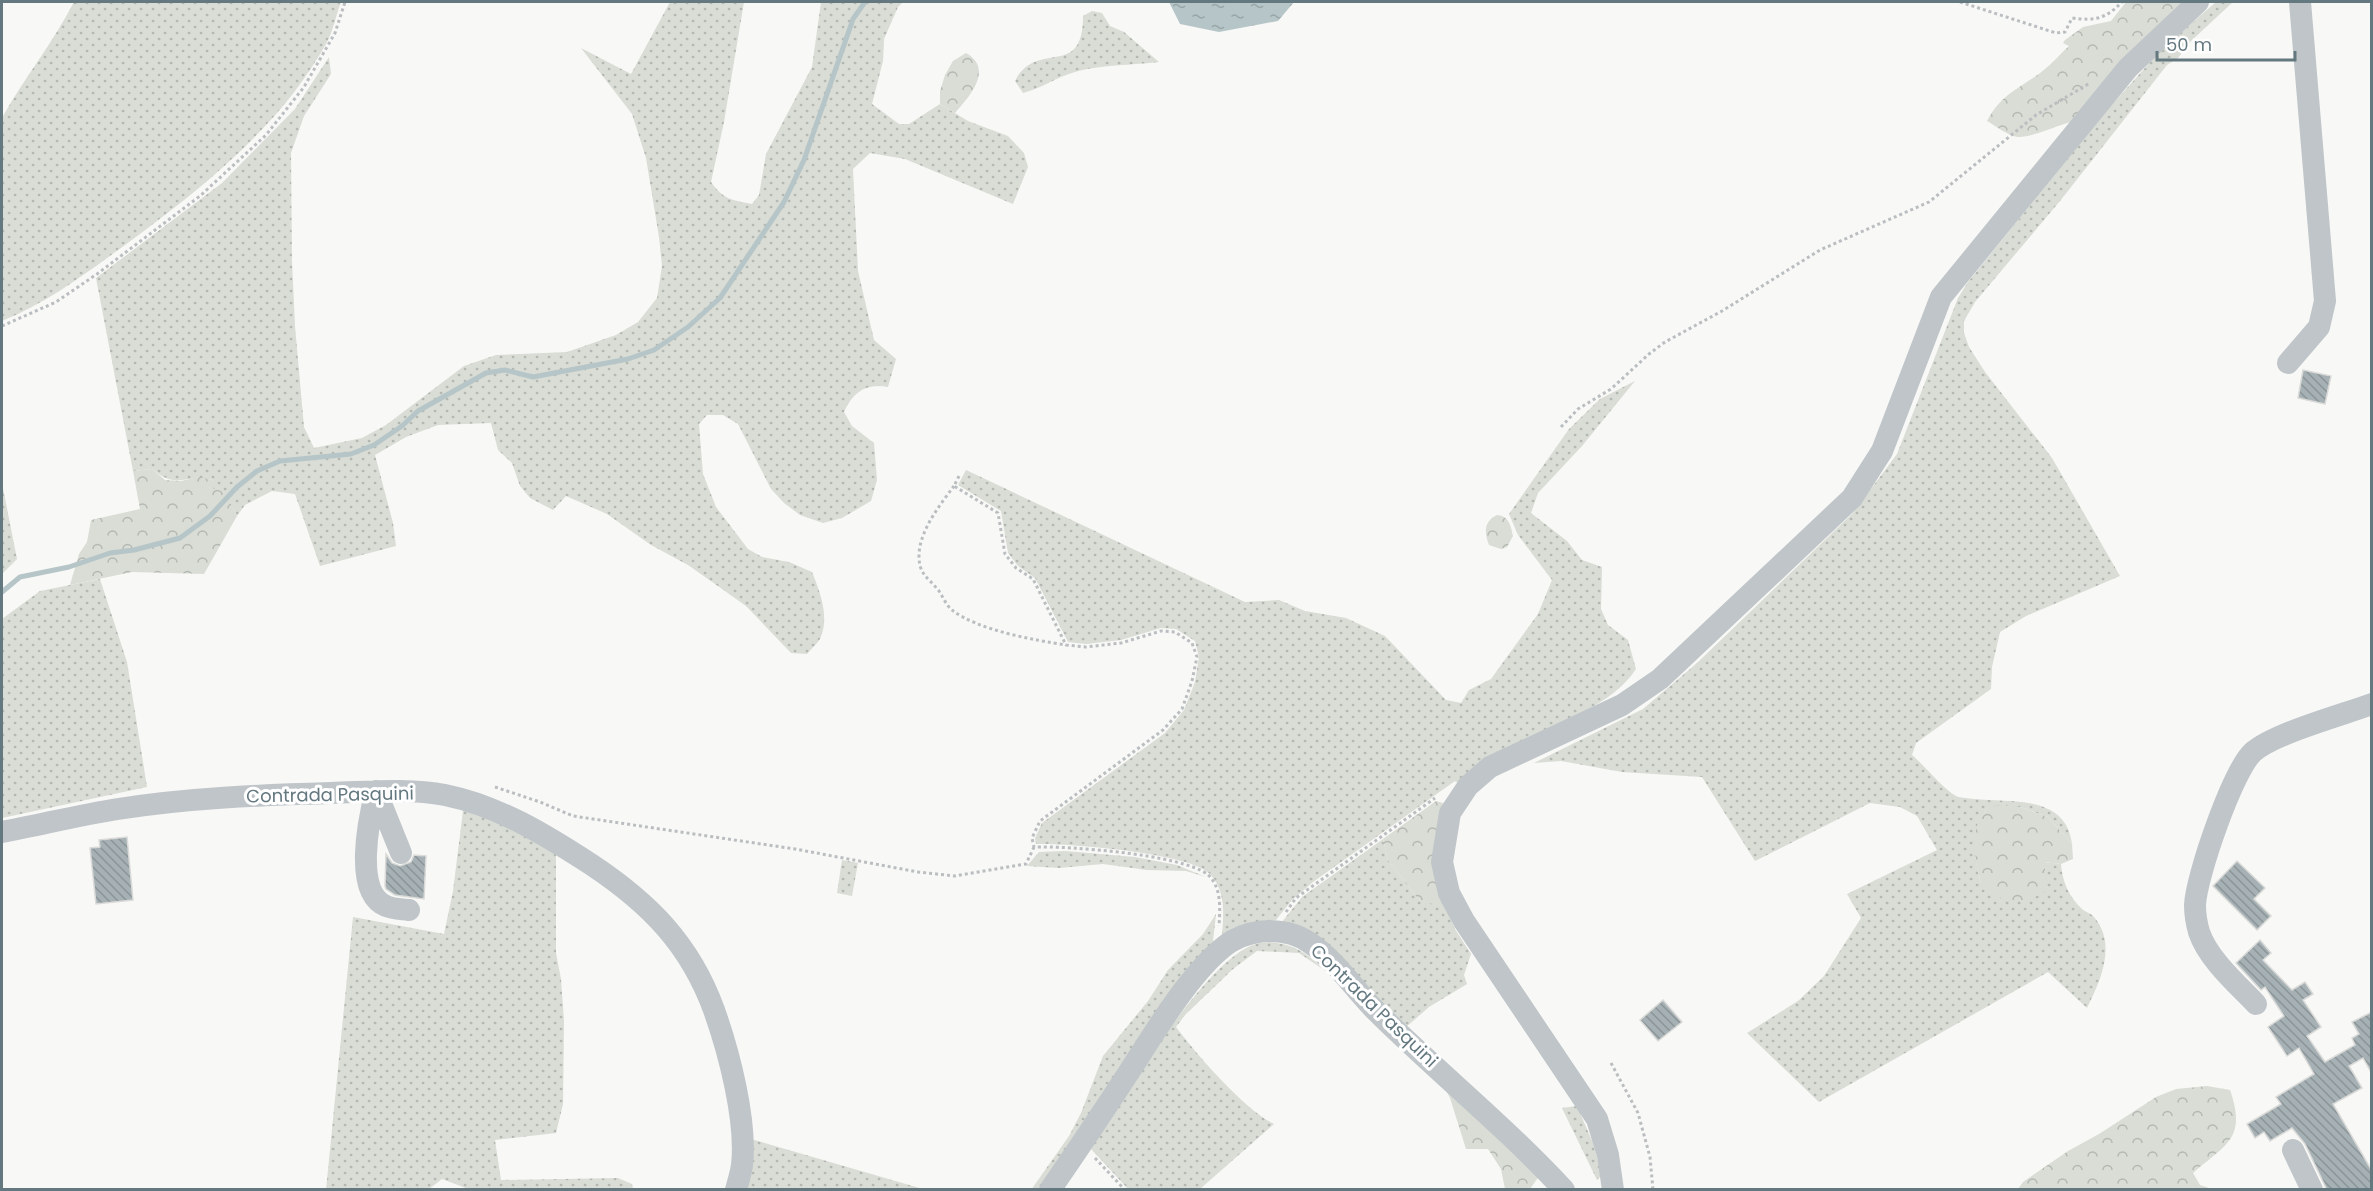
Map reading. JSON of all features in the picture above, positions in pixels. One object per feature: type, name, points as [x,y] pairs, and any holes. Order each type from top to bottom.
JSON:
[{"type":"street","points":[[1613,1190],[1608,1155],[1597,1119],[1464,921],[1449,893],[1442,862],[1450,813],[1468,786],[1490,767],[1622,705],[1660,679],[1852,498],[1882,451],[1941,297],[2128,68],[2198,2]]},
{"type":"street","points":[[2288,363],[2319,327],[2325,301],[2300,2]]},
{"type":"street","points":[[2256,1004],[2218,965],[2199,933],[2195,906],[2204,864],[2237,777],[2252,753],[2277,738],[2372,704]]},
{"type":"street","points":[[376,791],[401,853]]},
{"type":"street","points":[[376,791],[366,843],[368,878],[372,894],[385,906],[409,910]]},
{"type":"street","name":"Contrada Pasquini","points":[[2,832],[126,808],[237,797],[402,791],[444,795],[480,805],[551,837],[627,888],[653,911],[694,964],[720,1028],[731,1068],[741,1124],[742,1164],[736,1190]]},
{"type":"street","name":"Contrada Pasquini","points":[[1050,1190],[1163,1019],[1212,957],[1233,941],[1256,932],[1274,931],[1285,932],[1309,942],[1341,970],[1373,1007],[1527,1150],[1564,1190]]},
{"type":"street","points":[[2293,1150],[2312,1190]]},
{"type":"path","points":[[2,326],[56,302],[97,274],[200,196],[266,135],[304,87],[336,33],[345,2]]},
{"type":"path","points":[[1960,2],[2056,33],[2066,32],[2072,18],[2095,20],[2112,12],[2122,2]]},
{"type":"path","points":[[1561,427],[1578,409],[1611,389],[1665,342],[1820,250],[1929,202],[2020,128],[2086,84],[2099,82],[2115,84]]},
{"type":"path","points":[[493,787],[531,798],[573,816],[795,849],[927,873],[955,876],[1026,864],[1034,847],[1032,838],[1040,821],[1163,730],[1182,709],[1192,681],[1197,657],[1192,643],[1175,632],[1161,631],[1121,643],[1086,647],[1066,645],[1040,641],[973,624],[950,608],[938,590],[922,574],[919,555],[922,538],[959,476]]},
{"type":"path","points":[[954,486],[998,513],[1005,554],[1016,568],[1033,579],[1066,645]]},
{"type":"path","points":[[1274,931],[1296,898],[1450,787],[1468,786]]},
{"type":"path","points":[[1034,847],[1055,846],[1125,853],[1179,863],[1208,875],[1219,894],[1218,952]]},
{"type":"path","points":[[1611,1064],[1638,1113],[1650,1157],[1653,1190]]},
{"type":"path","points":[[1083,1143],[1125,1190]]},
{"type":"green space","points":[[74,2],[341,2],[333,29],[307,74],[262,130],[236,155],[182,202],[95,267],[50,297],[2,321],[2,118]]},
{"type":"green space","points":[[670,2],[744,2],[724,122],[711,182],[728,198],[752,204],[759,195],[766,154],[812,67],[821,2],[903,2],[898,7],[884,39],[883,61],[872,104],[899,124],[909,124],[940,104],[968,121],[1008,136],[1024,153],[1028,167],[1013,204],[905,159],[870,153],[853,169],[858,271],[874,340],[896,359],[888,387],[873,386],[861,390],[844,412],[852,426],[874,443],[877,480],[871,501],[842,518],[823,523],[800,515],[771,489],[738,424],[723,415],[707,415],[699,424],[703,474],[716,507],[748,549],[762,557],[789,562],[812,572],[821,596],[824,622],[820,639],[807,654],[791,653],[746,606],[688,565],[651,545],[607,514],[566,496],[553,510],[530,498],[520,486],[512,463],[498,450],[491,423],[438,425],[406,437],[375,455],[393,523],[396,546],[320,566],[295,494],[272,491],[245,505],[237,516],[226,497],[213,488],[207,487],[213,480],[195,478],[175,480],[161,476],[152,469],[133,471],[96,278],[222,183],[295,109],[329,57],[331,74],[304,116],[291,153],[295,326],[304,427],[314,448],[362,438],[386,425],[464,366],[496,355],[567,352],[616,335],[638,322],[657,298],[662,266],[646,158],[632,114],[581,48],[631,74]]},
{"type":"green space","points":[[2126,2],[2185,2],[2070,122],[2036,134],[2018,137],[2006,133],[1987,121],[1999,103],[2045,69],[2069,46],[2063,43],[2065,40],[2083,27],[2111,21]]},
{"type":"green space","points":[[2216,2],[2233,2],[2191,41],[2178,58],[2167,65],[2060,201],[1975,302],[1964,321],[1964,333],[1969,347],[1985,372],[2052,458],[2120,576],[2026,616],[2000,632],[1992,667],[1991,689],[1916,743],[1912,755],[1956,796],[2035,804],[2059,816],[2068,828],[2072,844],[2048,817],[2020,807],[1987,808],[1976,836],[1975,853],[1978,872],[1981,883],[2044,875],[2044,862],[2061,864],[2063,877],[2070,894],[2082,909],[2094,917],[2105,939],[2104,962],[2097,986],[2087,1008],[2048,972],[1819,1102],[1747,1033],[1798,1001],[1824,976],[1861,918],[1847,894],[1937,850],[1917,816],[1900,807],[1870,803],[1755,861],[1702,777],[1622,772],[1561,761],[1534,763],[1643,709],[1697,663],[1853,513],[1897,454],[1958,298],[1968,282],[2109,108],[2162,49]]},
{"type":"green space","points":[[1092,11],[1102,13],[1110,26],[1124,32],[1159,62],[1084,70],[1068,74],[1023,93],[1015,81],[1024,69],[1035,62],[1067,54],[1075,48],[1081,36],[1083,16]]},
{"type":"green space","points":[[966,53],[974,59],[979,75],[967,99],[955,113],[940,104],[940,91],[953,61]]},
{"type":"green space","points":[[1635,381],[1582,446],[1538,493],[1531,513],[1567,541],[1582,560],[1602,567],[1601,609],[1608,625],[1628,640],[1636,669],[1613,693],[1583,712],[1520,742],[1458,783],[1455,781],[1313,882],[1292,900],[1276,920],[1255,927],[1221,944],[1223,908],[1220,890],[1210,874],[1198,867],[1179,860],[1128,851],[1074,845],[1036,844],[1035,838],[1042,823],[1165,733],[1184,710],[1195,682],[1199,657],[1195,641],[1176,629],[1161,628],[1121,640],[1086,644],[1068,642],[1035,578],[1018,566],[1008,553],[1001,511],[958,485],[966,470],[1245,602],[1279,600],[1305,611],[1346,618],[1385,636],[1446,700],[1461,703],[1469,690],[1491,679],[1538,614],[1552,580],[1518,535],[1509,514],[1569,429],[1600,399]]},
{"type":"green space","points":[[152,469],[165,480],[181,481],[199,477],[213,480],[208,487],[225,492],[237,516],[204,574],[132,572],[70,585],[79,554],[87,542],[91,520],[140,509],[133,471]]},
{"type":"green space","points":[[2,483],[17,559],[2,574]]},
{"type":"green space","points":[[1497,515],[1507,519],[1513,536],[1507,547],[1501,549],[1489,545],[1486,536],[1487,524]]},
{"type":"green space","points":[[100,579],[127,662],[147,787],[2,818],[2,619],[40,591]]},
{"type":"green space","points":[[1436,801],[1443,803],[1437,834],[1444,903],[1432,904],[1418,899],[1388,860],[1383,839]]},
{"type":"green space","points":[[464,803],[556,852],[556,953],[561,979],[564,1021],[563,1104],[556,1133],[495,1140],[501,1180],[618,1178],[632,1184],[633,1189],[471,1190],[442,1179],[429,1189],[326,1190],[353,917],[444,934],[453,891]]},
{"type":"green space","points":[[2003,804],[2020,807],[2048,817],[2072,844],[2073,859],[2061,864],[2045,862],[2045,891],[2028,901],[2011,901],[1992,895],[1981,883],[1974,843],[1977,825],[1987,808]]},
{"type":"green space","points":[[1383,839],[1388,860],[1418,899],[1444,903],[1455,929],[1471,954],[1464,975],[1467,984],[1429,1007],[1405,1028],[1281,923],[1302,897]]},
{"type":"green space","points":[[1065,851],[1135,857],[1177,865],[1206,877],[1186,871],[1147,870],[1103,864],[1059,868],[1027,866],[1039,852]]},
{"type":"green space","points":[[842,860],[858,863],[852,896],[837,893]]},
{"type":"green space","points":[[1216,914],[1212,950],[1044,1189],[1031,1190],[1069,1136],[1081,1113],[1103,1056],[1148,1001],[1168,970],[1203,934]]},
{"type":"green space","points":[[1270,942],[1288,945],[1302,951],[1327,972],[1299,953],[1257,951],[1233,969],[1185,1015],[1176,1027],[1208,1066],[1249,1107],[1274,1124],[1200,1189],[1128,1189],[1091,1149],[1143,1067],[1189,1003],[1235,955],[1256,944]]},
{"type":"green space","points":[[1439,1076],[1542,1172],[1530,1189],[1505,1189],[1501,1169],[1488,1149],[1466,1149],[1450,1098]]},
{"type":"green space","points":[[2207,1086],[2230,1090],[2236,1120],[2230,1139],[2224,1147],[2193,1173],[2200,1185],[2212,1189],[2018,1189],[2023,1182],[2068,1151],[2156,1097],[2176,1089]]},
{"type":"green space","points":[[1577,1106],[1593,1143],[1602,1175],[1597,1180],[1562,1108]]},
{"type":"green space","points":[[751,1139],[923,1189],[745,1190]]},
{"type":"water","points":[[1169,2],[1294,2],[1278,21],[1219,32],[1180,24]]},
{"type":"building","points":[[2303,370],[2331,376],[2325,404],[2298,398]]},
{"type":"building","points":[[127,837],[133,900],[96,904],[90,848],[100,847],[99,840]]},
{"type":"building","points":[[386,854],[392,863],[400,866],[411,862],[414,855],[426,856],[424,899],[395,895],[386,889]]},
{"type":"building","points":[[2237,861],[2265,888],[2254,899],[2271,916],[2257,930],[2213,886]]},
{"type":"building","points":[[2260,940],[2271,953],[2263,960],[2292,990],[2305,982],[2313,994],[2303,1000],[2321,1027],[2307,1036],[2325,1062],[2355,1045],[2352,1038],[2359,1034],[2352,1022],[2372,1012],[2372,1074],[2363,1058],[2349,1066],[2362,1088],[2333,1104],[2372,1171],[2372,1190],[2327,1190],[2305,1144],[2292,1128],[2270,1141],[2264,1132],[2255,1138],[2247,1124],[2281,1104],[2276,1097],[2314,1074],[2299,1048],[2287,1056],[2268,1027],[2284,1016],[2265,987],[2261,990],[2236,963]]},
{"type":"building","points":[[1663,1000],[1682,1022],[1658,1041],[1640,1020]]},
{"type":"waterway","points":[[2,592],[20,577],[69,567],[110,553],[134,550],[180,538],[210,516],[237,487],[257,471],[280,461],[351,454],[374,445],[402,426],[418,411],[486,373],[505,370],[533,377],[628,359],[654,350],[688,327],[720,298],[784,202],[804,160],[853,19],[865,2]]}]
